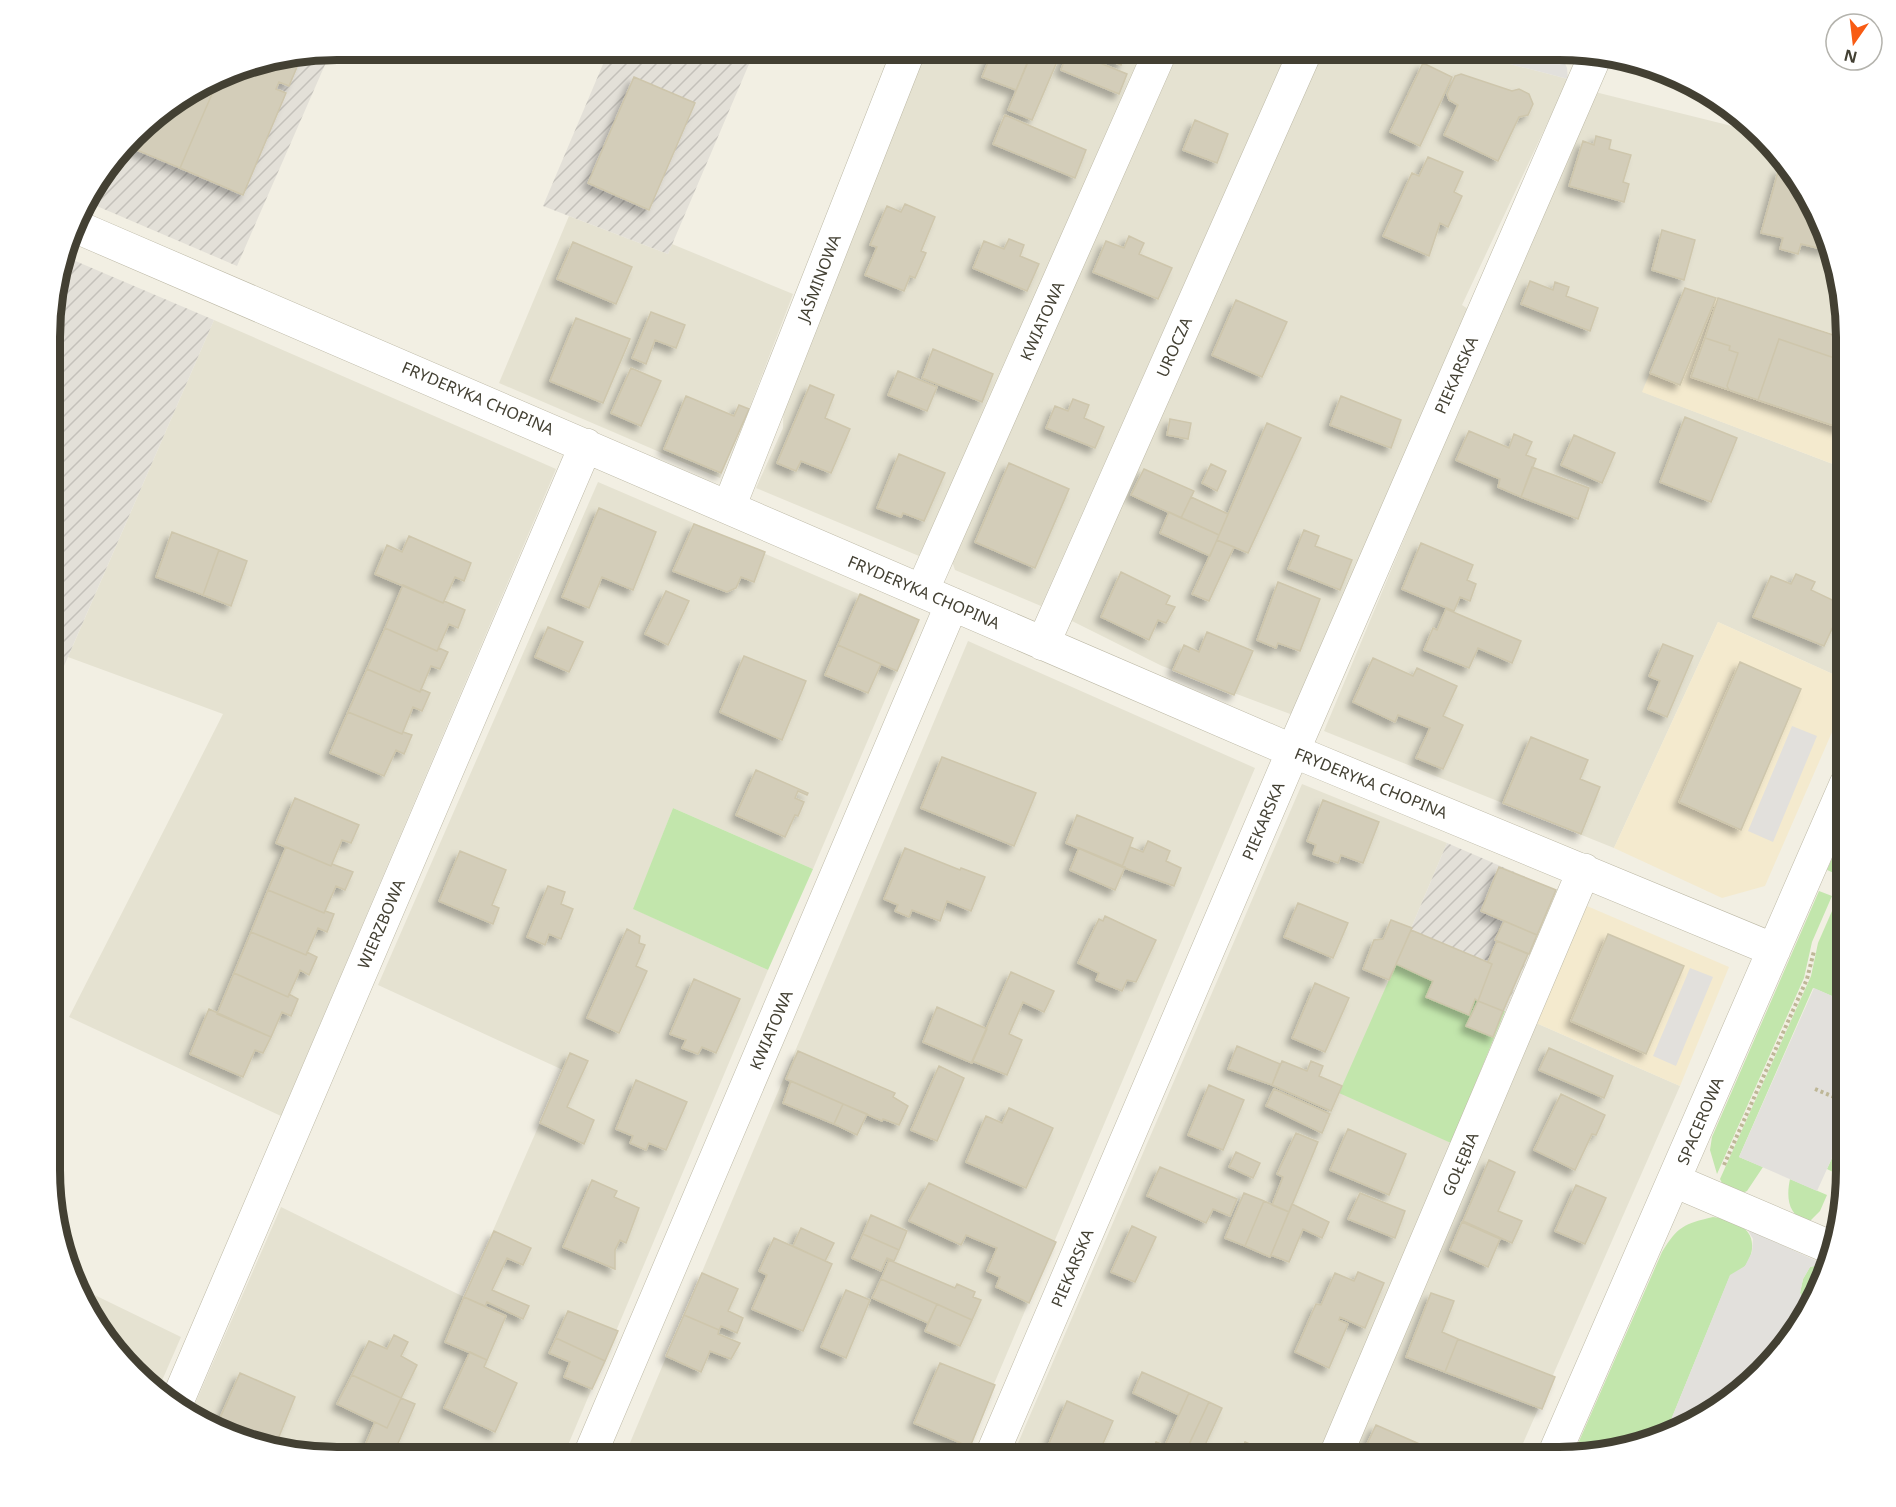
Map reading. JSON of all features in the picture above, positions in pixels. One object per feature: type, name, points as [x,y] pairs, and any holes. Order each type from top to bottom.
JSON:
[{"type":"street","name":"JAŚMINOWA","points":[[729,507],[905,60]]},
{"type":"street","name":"KWIATOWA","points":[[594,1447],[937,597],[1157,60]]},
{"type":"street","name":"UROCZA","points":[[1043,644],[1302,60]]},
{"type":"street","name":"PIEKARSKA","points":[[995,1447],[1293,751],[1593,62]]},
{"type":"street","name":"FRYDERYKA CHOPINA","points":[[82,229],[586,444],[1293,751],[1774,950]]},
{"type":"street","name":"WIERZBOWA","points":[[179,1397],[586,444]]},
{"type":"street","name":"SPACEROWA","points":[[1558,1447],[1836,807]]},
{"type":"street","name":"GOŁĘBIA","points":[[1339,1447],[1584,870]]},
{"type":"street","points":[[1675,1181],[1826,1245]]},
{"type":"path","points":[[1710,1196],[1807,979],[1814,945]]},
{"type":"path","points":[[1815,1089],[1836,1098]]},
{"type":"shaded area","points":[[605,60],[751,60],[668,254],[543,206]]},
{"type":"shaded area","points":[[915,60],[1142,60],[919,556],[756,488],[783,428],[784,385]]},
{"type":"shaded area","points":[[1170,60],[1284,60],[1041,606],[955,570],[949,552]]},
{"type":"shaded area","points":[[1315,60],[1495,60],[1568,79],[1462,305],[1468,309],[1293,715],[1162,666],[1064,617]]},
{"type":"shaded area","points":[[1495,60],[1564,60],[1568,79]]},
{"type":"shaded area","points":[[327,61],[237,266],[94,205],[117,169],[141,141],[169,117],[199,97],[231,81],[266,69],[301,62]]},
{"type":"shaded area","points":[[1591,91],[1741,128],[1779,169],[1799,199],[1815,231],[1831,283],[1836,335],[1685,288],[1643,392],[1836,465],[1836,675],[1718,622],[1614,848],[1324,731]]},
{"type":"shaded area","points":[[569,216],[668,254],[672,244],[793,294],[720,478],[499,383]]},
{"type":"shaded area","points":[[71,259],[214,320],[60,675],[60,337],[62,301]]},
{"type":"shaded area","points":[[1685,288],[1836,335],[1836,465],[1642,392]]},
{"type":"shaded area","points":[[214,320],[556,469],[281,1116],[69,1017],[223,714],[68,657]]},
{"type":"shaded area","points":[[598,482],[919,620],[813,869],[673,808],[634,909],[768,970],[567,1447],[301,1445],[266,1438],[231,1426],[194,1407],[281,1207],[464,1297],[563,1070],[378,985]]},
{"type":"shaded area","points":[[1718,622],[1836,675],[1836,723],[1765,886],[1722,898],[1614,848]]},
{"type":"shaded area","points":[[968,641],[1255,768],[967,1447],[628,1447]]},
{"type":"shaded area","points":[[1792,726],[1817,736],[1773,842],[1748,831]]},
{"type":"shaded area","points":[[1302,784],[1447,843],[1396,964],[1451,1143],[1321,1447],[1016,1447]]},
{"type":"shaded area","points":[[1447,843],[1556,890],[1505,1011],[1396,964]]},
{"type":"shaded area","points":[[1587,906],[1729,967],[1680,1086],[1536,1023]]},
{"type":"shaded area","points":[[1690,968],[1713,977],[1676,1066],[1653,1056]]},
{"type":"shaded area","points":[[1814,988],[1836,998],[1836,1149],[1817,1191],[1739,1157]]},
{"type":"shaded area","points":[[1536,1023],[1680,1086],[1521,1447],[1353,1447]]},
{"type":"shaded area","points":[[1747,1229],[1820,1263],[1819,1265],[1810,1267],[1803,1279],[1800,1293],[1803,1299],[1799,1308],[1779,1338],[1755,1366],[1713,1400],[1669,1424],[1730,1275],[1745,1266],[1752,1252],[1753,1239]]},
{"type":"shaded area","points":[[89,1292],[181,1337],[161,1383],[141,1366],[117,1338]]},
{"type":"green space","points":[[673,808],[813,869],[768,970],[633,909]]},
{"type":"green space","points":[[1836,850],[1836,874],[1827,870]]},
{"type":"green space","points":[[1819,891],[1832,896],[1812,942],[1804,978],[1717,1174],[1710,1150],[1712,1137]]},
{"type":"green space","points":[[1836,902],[1836,998],[1813,988],[1739,1157],[1763,1167],[1747,1191],[1740,1194],[1724,1187],[1720,1179],[1811,976],[1818,943]]},
{"type":"green space","points":[[1396,964],[1505,1011],[1451,1143],[1339,1093]]},
{"type":"green space","points":[[1836,1149],[1836,1173],[1827,1169]]},
{"type":"green space","points":[[1790,1179],[1827,1195],[1820,1211],[1808,1223],[1792,1211],[1788,1193]]},
{"type":"green space","points":[[1713,1217],[1734,1222],[1749,1234],[1752,1248],[1746,1265],[1730,1276],[1669,1424],[1630,1438],[1577,1446],[1662,1252],[1678,1231],[1695,1222]]},
{"type":"green space","points":[[1819,1265],[1803,1299],[1800,1293],[1803,1279],[1810,1267]]},
{"type":"building","points":[[989,60],[1028,60],[1016,90],[982,77]]},
{"type":"building","points":[[1029,60],[1058,60],[1032,120],[1008,110]]},
{"type":"building","points":[[1064,60],[1093,60],[1127,74],[1119,94],[1061,70]]},
{"type":"building","points":[[1108,60],[1123,60],[1121,65]]},
{"type":"building","points":[[299,62],[289,86],[279,82],[276,89],[286,93],[243,195],[180,168],[214,90],[266,69]]},
{"type":"building","points":[[1423,63],[1452,77],[1420,146],[1390,132]]},
{"type":"building","points":[[1461,74],[1512,91],[1519,89],[1529,94],[1533,104],[1528,115],[1519,117],[1498,161],[1444,135],[1458,105],[1449,100],[1447,94],[1455,76]]},
{"type":"building","points":[[634,77],[695,103],[649,210],[588,183]]},
{"type":"building","points":[[214,90],[180,168],[134,149],[169,117]]},
{"type":"building","points":[[1005,115],[1086,150],[1075,178],[993,144]]},
{"type":"building","points":[[1195,120],[1228,134],[1217,163],[1183,150]]},
{"type":"building","points":[[1596,136],[1611,140],[1609,149],[1631,155],[1623,182],[1629,184],[1624,202],[1569,186],[1583,141],[1594,145]]},
{"type":"building","points":[[1428,157],[1463,172],[1454,192],[1462,196],[1448,227],[1440,223],[1429,256],[1383,236],[1412,173],[1419,176]]},
{"type":"building","points":[[1779,169],[1799,199],[1821,249],[1801,244],[1798,254],[1780,249],[1783,238],[1761,233]]},
{"type":"building","points":[[905,204],[935,217],[921,251],[926,253],[915,278],[910,276],[904,291],[865,275],[877,247],[870,245],[887,206],[901,212]]},
{"type":"building","points":[[1662,230],[1695,240],[1684,280],[1652,270]]},
{"type":"building","points":[[1129,236],[1144,243],[1139,254],[1172,268],[1158,299],[1093,272],[1106,241],[1124,248]]},
{"type":"building","points":[[1009,239],[1024,245],[1020,256],[1039,264],[1027,291],[973,268],[984,241],[1004,249]]},
{"type":"building","points":[[573,242],[632,267],[616,304],[557,279]]},
{"type":"building","points":[[1530,281],[1553,290],[1555,282],[1569,287],[1566,296],[1598,308],[1590,331],[1521,304]]},
{"type":"building","points":[[1685,288],[1716,298],[1680,385],[1650,373]]},
{"type":"building","points":[[1718,298],[1836,336],[1836,359],[1779,339],[1758,400],[1729,390],[1727,386],[1738,353],[1729,350],[1730,346],[1705,338]]},
{"type":"building","points":[[1236,300],[1287,322],[1262,377],[1212,355]]},
{"type":"building","points":[[651,312],[685,325],[676,348],[655,340],[646,364],[632,358]]},
{"type":"building","points":[[576,318],[630,339],[603,403],[550,381]]},
{"type":"building","points":[[1705,338],[1730,346],[1729,350],[1738,353],[1727,386],[1729,390],[1691,377]]},
{"type":"building","points":[[1779,339],[1836,359],[1836,427],[1758,400]]},
{"type":"building","points":[[933,349],[993,374],[982,402],[922,378]]},
{"type":"building","points":[[631,368],[661,381],[641,426],[611,413]]},
{"type":"building","points":[[898,371],[937,387],[927,411],[888,395]]},
{"type":"building","points":[[810,385],[834,395],[825,418],[850,429],[831,473],[801,461],[796,471],[777,463]]},
{"type":"building","points":[[686,396],[734,416],[739,405],[749,409],[721,473],[664,449]]},
{"type":"building","points":[[1341,396],[1401,420],[1391,448],[1330,425]]},
{"type":"building","points":[[1073,399],[1089,405],[1084,418],[1104,427],[1095,448],[1046,428],[1055,406],[1068,411]]},
{"type":"building","points":[[1685,417],[1737,438],[1711,502],[1660,482]]},
{"type":"building","points":[[1170,419],[1191,423],[1188,439],[1167,435]]},
{"type":"building","points":[[1267,423],[1301,438],[1248,553],[1217,540]]},
{"type":"building","points":[[1469,431],[1509,448],[1514,434],[1532,442],[1526,455],[1536,459],[1521,497],[1498,487],[1500,479],[1456,460]]},
{"type":"building","points":[[1574,435],[1615,453],[1602,483],[1561,465]]},
{"type":"building","points":[[899,454],[945,473],[924,521],[903,513],[901,517],[877,508]]},
{"type":"building","points":[[1009,463],[1069,489],[1035,568],[975,542]]},
{"type":"building","points":[[1211,464],[1226,471],[1217,491],[1202,483]]},
{"type":"building","points":[[1532,467],[1589,488],[1578,519],[1521,497]]},
{"type":"building","points":[[1144,469],[1194,491],[1181,518],[1131,495]]},
{"type":"building","points":[[1191,497],[1228,514],[1219,535],[1181,518]]},
{"type":"building","points":[[599,508],[656,532],[633,590],[602,577],[589,608],[562,597]]},
{"type":"building","points":[[1169,512],[1219,535],[1210,556],[1160,533]]},
{"type":"building","points":[[694,524],[765,552],[754,582],[741,577],[736,588],[727,592],[673,571]]},
{"type":"building","points":[[1304,530],[1319,536],[1315,546],[1352,560],[1340,590],[1288,569]]},
{"type":"building","points":[[172,532],[219,550],[203,595],[156,577]]},
{"type":"building","points":[[409,536],[471,563],[464,581],[455,577],[443,603],[375,574],[387,545],[402,552]]},
{"type":"building","points":[[1217,540],[1234,547],[1209,601],[1192,594]]},
{"type":"building","points":[[1421,543],[1473,565],[1467,580],[1476,584],[1470,601],[1460,597],[1454,611],[1402,589]]},
{"type":"building","points":[[219,550],[247,561],[231,606],[203,595]]},
{"type":"building","points":[[1121,572],[1170,596],[1166,604],[1175,607],[1166,623],[1158,620],[1149,640],[1101,617]]},
{"type":"building","points":[[1796,574],[1815,582],[1811,590],[1836,602],[1836,620],[1824,646],[1753,617],[1771,576],[1791,584]]},
{"type":"building","points":[[1278,582],[1320,599],[1300,651],[1278,643],[1276,648],[1257,640]]},
{"type":"building","points":[[403,585],[465,610],[458,628],[449,624],[437,651],[385,628]]},
{"type":"building","points":[[666,591],[689,601],[668,645],[645,634]]},
{"type":"building","points":[[860,594],[919,620],[897,671],[838,645]]},
{"type":"building","points":[[1446,609],[1521,641],[1512,663],[1478,648],[1469,668],[1424,650],[1433,628],[1437,630]]},
{"type":"building","points":[[548,627],[583,642],[569,672],[535,657]]},
{"type":"building","points":[[385,628],[437,651],[439,648],[448,652],[440,669],[431,666],[420,692],[367,669]]},
{"type":"building","points":[[1207,632],[1253,651],[1234,695],[1173,670],[1184,645],[1199,652]]},
{"type":"building","points":[[1663,644],[1693,656],[1667,717],[1648,709],[1660,681],[1649,676]]},
{"type":"building","points":[[838,645],[881,664],[868,693],[825,675]]},
{"type":"building","points":[[744,656],[806,681],[782,740],[720,712]]},
{"type":"building","points":[[1373,658],[1413,676],[1417,668],[1457,686],[1443,716],[1463,725],[1443,769],[1416,758],[1430,728],[1398,715],[1395,722],[1353,702]]},
{"type":"building","points":[[1740,662],[1801,689],[1741,830],[1679,802]]},
{"type":"building","points":[[367,669],[420,692],[421,689],[430,693],[422,711],[413,707],[402,734],[348,712]]},
{"type":"building","points":[[348,712],[402,734],[403,732],[412,735],[404,754],[396,750],[384,776],[330,753]]},
{"type":"building","points":[[1531,737],[1588,760],[1580,779],[1600,787],[1581,834],[1503,803]]},
{"type":"building","points":[[942,757],[1036,793],[1014,846],[921,808]]},
{"type":"building","points":[[756,770],[808,793],[807,795],[798,791],[795,798],[804,802],[785,837],[736,815]]},
{"type":"building","points":[[295,798],[359,825],[351,843],[342,840],[331,866],[276,843]]},
{"type":"building","points":[[1323,800],[1379,822],[1363,863],[1341,855],[1338,863],[1313,854],[1316,845],[1307,841]]},
{"type":"building","points":[[1077,815],[1133,838],[1122,867],[1066,843]]},
{"type":"building","points":[[1148,841],[1170,851],[1166,861],[1181,868],[1174,886],[1122,867],[1130,847],[1143,852]]},
{"type":"building","points":[[286,847],[331,866],[332,864],[353,872],[345,890],[336,886],[324,913],[268,890]]},
{"type":"building","points":[[905,848],[960,870],[961,868],[985,877],[971,911],[947,901],[940,921],[912,910],[909,917],[895,911],[898,905],[884,899]]},
{"type":"building","points":[[1079,848],[1125,867],[1115,890],[1070,870]]},
{"type":"building","points":[[460,851],[506,870],[492,905],[499,908],[493,924],[439,901]]},
{"type":"building","points":[[1499,867],[1556,890],[1537,935],[1481,911]]},
{"type":"building","points":[[548,886],[565,892],[561,904],[573,909],[561,939],[549,934],[545,945],[527,937]]},
{"type":"building","points":[[268,890],[324,913],[325,911],[334,914],[327,932],[318,928],[306,955],[251,932]]},
{"type":"building","points":[[1298,903],[1348,923],[1333,958],[1284,937]]},
{"type":"building","points":[[1105,916],[1156,940],[1136,982],[1127,980],[1122,991],[1096,980],[1099,973],[1078,963],[1099,919],[1103,921]]},
{"type":"building","points":[[1391,920],[1412,928],[1389,980],[1363,969],[1374,940],[1383,939]]},
{"type":"building","points":[[1504,921],[1537,935],[1529,954],[1495,940]]},
{"type":"building","points":[[627,929],[640,936],[639,943],[645,945],[636,966],[647,971],[619,1033],[587,1018]]},
{"type":"building","points":[[1411,930],[1492,964],[1478,1001],[1475,999],[1469,1015],[1426,997],[1433,981],[1396,964]]},
{"type":"building","points":[[251,932],[306,955],[307,952],[317,957],[309,975],[300,970],[288,997],[234,973]]},
{"type":"building","points":[[1608,934],[1684,966],[1646,1054],[1571,1021]]},
{"type":"building","points":[[1497,941],[1528,954],[1503,1011],[1478,1001],[1492,964],[1488,962]]},
{"type":"building","points":[[1011,972],[1054,991],[1044,1012],[1023,1002],[1009,1034],[1022,1040],[1007,1075],[972,1061]]},
{"type":"building","points":[[234,973],[288,997],[289,994],[298,999],[291,1016],[282,1012],[271,1037],[217,1014]]},
{"type":"building","points":[[694,979],[740,999],[716,1053],[702,1047],[698,1054],[682,1048],[686,1040],[670,1034]]},
{"type":"building","points":[[1315,983],[1349,998],[1325,1052],[1292,1038]]},
{"type":"building","points":[[1478,1001],[1503,1011],[1493,1037],[1466,1026]]},
{"type":"building","points":[[937,1007],[987,1029],[972,1063],[923,1042]]},
{"type":"building","points":[[209,1009],[271,1037],[263,1053],[255,1050],[243,1077],[190,1054]]},
{"type":"building","points":[[1237,1046],[1280,1064],[1272,1085],[1228,1069]]},
{"type":"building","points":[[1549,1048],[1613,1076],[1604,1098],[1539,1070]]},
{"type":"building","points":[[798,1051],[895,1093],[893,1097],[908,1106],[899,1125],[883,1119],[882,1121],[786,1079]]},
{"type":"building","points":[[570,1053],[588,1061],[567,1107],[594,1120],[584,1144],[540,1123]]},
{"type":"building","points":[[1282,1061],[1307,1071],[1311,1061],[1323,1066],[1319,1076],[1342,1086],[1331,1111],[1272,1085]]},
{"type":"building","points":[[939,1066],[964,1078],[937,1141],[911,1130]]},
{"type":"building","points":[[636,1080],[687,1102],[666,1150],[649,1143],[646,1150],[630,1143],[633,1136],[616,1129]]},
{"type":"building","points":[[791,1081],[843,1104],[834,1124],[783,1103]]},
{"type":"building","points":[[1209,1085],[1244,1100],[1223,1150],[1188,1135]]},
{"type":"building","points":[[1274,1089],[1330,1114],[1322,1133],[1266,1106]]},
{"type":"building","points":[[1561,1094],[1605,1115],[1596,1135],[1592,1134],[1575,1170],[1534,1150]]},
{"type":"building","points":[[843,1104],[867,1114],[857,1135],[834,1124]]},
{"type":"building","points":[[1009,1108],[1053,1128],[1026,1188],[966,1162],[986,1116],[1002,1123]]},
{"type":"building","points":[[1348,1129],[1406,1154],[1389,1195],[1330,1170]]},
{"type":"building","points":[[1296,1133],[1318,1142],[1289,1212],[1272,1205],[1283,1177],[1277,1174]]},
{"type":"building","points":[[1236,1152],[1260,1163],[1253,1178],[1229,1167]]},
{"type":"building","points":[[1489,1160],[1515,1172],[1498,1211],[1522,1221],[1512,1243],[1463,1221]]},
{"type":"building","points":[[1160,1167],[1237,1199],[1230,1216],[1213,1209],[1206,1223],[1147,1196]]},
{"type":"building","points":[[592,1180],[617,1191],[614,1197],[639,1208],[626,1243],[620,1240],[615,1250],[615,1269],[563,1247]]},
{"type":"building","points":[[929,1183],[1056,1242],[1029,1303],[996,1287],[1000,1277],[987,1271],[997,1248],[966,1235],[961,1245],[909,1221]]},
{"type":"building","points":[[1576,1185],[1606,1198],[1585,1244],[1555,1231]]},
{"type":"building","points":[[1244,1193],[1264,1201],[1245,1246],[1225,1238]]},
{"type":"building","points":[[1360,1193],[1405,1211],[1395,1238],[1348,1219]]},
{"type":"building","points":[[1264,1201],[1289,1212],[1270,1257],[1245,1246]]},
{"type":"building","points":[[1292,1204],[1329,1222],[1322,1238],[1303,1229],[1289,1262],[1271,1255]]},
{"type":"building","points":[[871,1215],[907,1231],[899,1250],[863,1234]]},
{"type":"building","points":[[1462,1222],[1500,1239],[1488,1267],[1450,1250]]},
{"type":"building","points":[[1132,1226],[1156,1237],[1135,1282],[1111,1272]]},
{"type":"building","points":[[801,1228],[834,1243],[825,1261],[793,1246]]},
{"type":"building","points":[[494,1231],[531,1248],[523,1265],[507,1258],[492,1290],[529,1306],[523,1319],[487,1302],[485,1306],[464,1297]]},
{"type":"building","points":[[863,1234],[899,1250],[894,1261],[887,1258],[881,1271],[852,1258]]},
{"type":"building","points":[[774,1238],[832,1264],[803,1331],[752,1309],[767,1275],[759,1271]]},
{"type":"building","points":[[889,1260],[955,1288],[957,1284],[975,1292],[973,1297],[981,1300],[972,1320],[881,1279]]},
{"type":"building","points":[[1358,1272],[1384,1283],[1365,1328],[1340,1317],[1339,1320],[1348,1324],[1329,1368],[1295,1352],[1316,1304],[1321,1305],[1335,1273],[1354,1281]]},
{"type":"building","points":[[702,1273],[738,1289],[728,1311],[743,1318],[737,1333],[721,1326],[719,1330],[684,1315]]},
{"type":"building","points":[[881,1279],[937,1304],[928,1323],[872,1298]]},
{"type":"building","points":[[846,1290],[870,1300],[846,1358],[821,1347]]},
{"type":"building","points":[[1431,1293],[1454,1301],[1442,1332],[1458,1339],[1445,1372],[1406,1357]]},
{"type":"building","points":[[464,1297],[506,1316],[487,1360],[445,1342]]},
{"type":"building","points":[[937,1304],[972,1320],[960,1346],[925,1331]]},
{"type":"building","points":[[568,1311],[618,1331],[605,1361],[556,1338]]},
{"type":"building","points":[[684,1315],[719,1330],[718,1334],[740,1343],[731,1359],[710,1351],[701,1372],[666,1356]]},
{"type":"building","points":[[394,1335],[408,1342],[401,1356],[417,1365],[401,1398],[352,1375],[369,1341],[387,1349]]},
{"type":"building","points":[[556,1338],[605,1361],[592,1389],[564,1377],[570,1362],[549,1353]]},
{"type":"building","points":[[1458,1339],[1555,1377],[1542,1409],[1445,1372]]},
{"type":"building","points":[[470,1352],[487,1360],[484,1367],[517,1383],[495,1432],[444,1408]]},
{"type":"building","points":[[940,1363],[995,1385],[970,1447],[914,1423]]},
{"type":"building","points":[[1142,1372],[1189,1393],[1179,1415],[1133,1393]]},
{"type":"building","points":[[240,1373],[295,1397],[277,1441],[256,1435],[220,1418]]},
{"type":"building","points":[[352,1375],[401,1398],[387,1428],[337,1404]]},
{"type":"building","points":[[1189,1393],[1209,1402],[1188,1447],[1165,1445]]},
{"type":"building","points":[[401,1398],[415,1404],[396,1447],[364,1447],[375,1422],[387,1428]]},
{"type":"building","points":[[1067,1401],[1113,1421],[1101,1447],[1048,1446]]},
{"type":"building","points":[[1209,1402],[1222,1408],[1205,1445],[1210,1447],[1188,1447]]},
{"type":"building","points":[[1376,1425],[1424,1446],[1424,1447],[1366,1447]]},
{"type":"building","points":[[1156,1442],[1169,1447],[1154,1447]]},
{"type":"building","points":[[1245,1442],[1256,1447],[1243,1447]]}]
